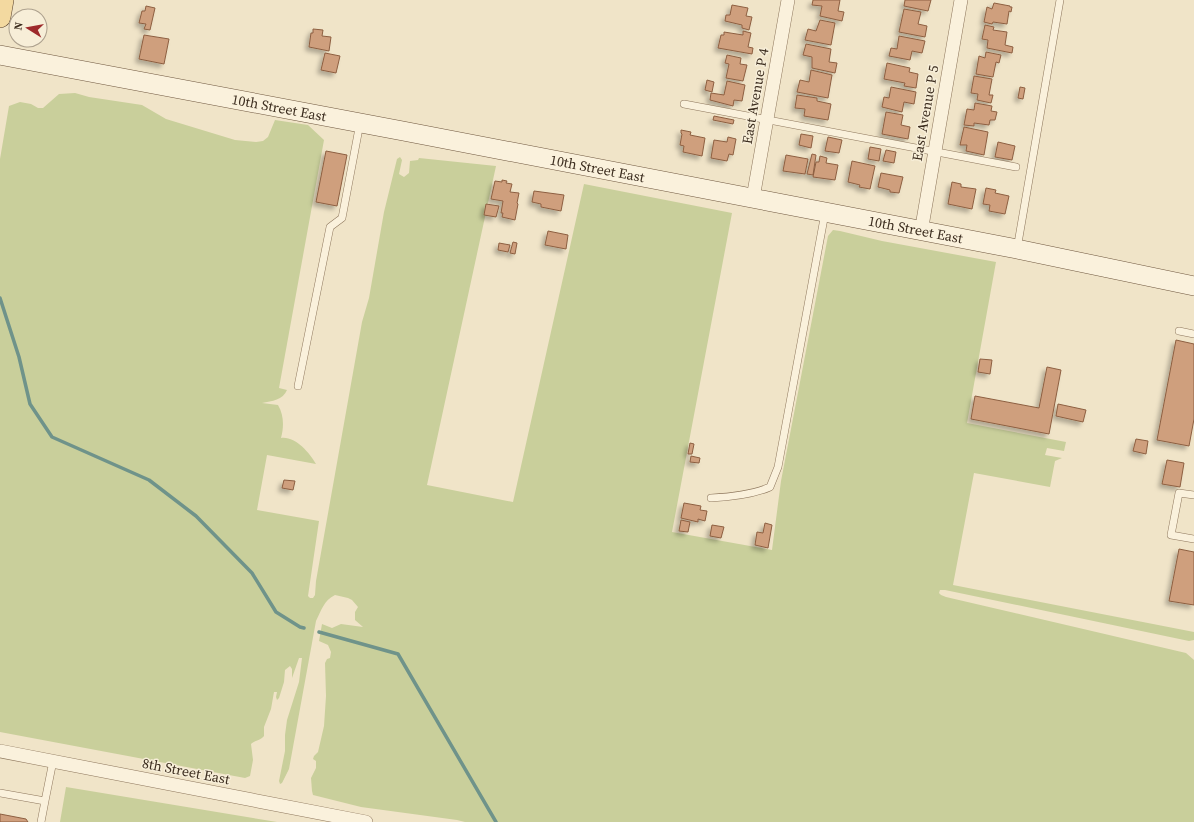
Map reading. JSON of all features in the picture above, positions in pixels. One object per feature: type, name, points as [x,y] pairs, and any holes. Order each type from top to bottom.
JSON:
[{"type":"main road","points":[[0,17],[3,0]]},
{"type":"main road","name":"10th Street East","points":[[0,54],[753,198],[1194,286]]},
{"type":"street","name":"East Avenue P 4","points":[[753,198],[788,0]]},
{"type":"street","name":"East Avenue P 5","points":[[921,232],[961,0]]},
{"type":"street","name":"8th Street East","points":[[0,751],[366,822]]},
{"type":"lane","points":[[1017,250],[1060,0]]},
{"type":"lane","points":[[684,104],[1016,167]]},
{"type":"lane","points":[[298,386],[330,227],[342,218],[360,123]]},
{"type":"lane","points":[[711,498],[733,497],[764,490],[770,486],[778,467],[825,213]]},
{"type":"lane","points":[[1179,331],[1194,334]]},
{"type":"lane","points":[[1194,496],[1179,493],[1171,535],[1194,540]]},
{"type":"lane","points":[[41,822],[53,761]]},
{"type":"lane","points":[[0,793],[45,801]]},
{"type":"green space","points":[[75,93],[89,97],[142,105],[166,119],[235,140],[256,142],[263,141],[268,137],[275,120],[308,125],[324,140],[279,388],[287,390],[280,398],[262,403],[278,405],[283,421],[281,438],[286,438],[296,442],[306,450],[316,464],[267,455],[257,510],[319,521],[308,596],[310,598],[313,598],[315,595],[316,581],[362,322],[369,298],[384,212],[397,159],[400,157],[402,160],[399,174],[404,177],[409,173],[410,161],[418,160],[419,158],[496,166],[427,485],[513,502],[584,184],[732,213],[672,532],[772,550],[781,481],[828,236],[833,230],[840,231],[882,241],[996,262],[967,423],[1066,442],[1064,451],[1047,448],[1045,455],[1062,458],[1055,461],[1050,487],[974,473],[953,585],[1194,632],[1194,640],[1189,641],[945,590],[940,590],[939,593],[946,597],[1186,653],[1194,660],[1194,822],[465,822],[361,807],[313,795],[311,778],[316,768],[316,761],[313,759],[318,752],[324,726],[326,696],[325,663],[327,659],[330,658],[331,652],[328,645],[319,641],[322,624],[332,628],[341,624],[363,627],[355,620],[355,612],[358,607],[352,600],[335,595],[325,603],[316,621],[289,769],[282,783],[280,784],[279,781],[285,751],[287,720],[299,682],[302,658],[299,658],[292,678],[292,669],[290,666],[285,670],[284,682],[277,700],[277,692],[274,692],[271,709],[264,727],[264,736],[251,744],[253,760],[250,776],[245,778],[0,732],[0,159],[9,106],[20,102],[31,104],[38,108],[43,108],[59,94]]},
{"type":"green space","points":[[66,787],[277,822],[60,822]]},
{"type":"building","points":[[813,0],[840,0],[838,11],[844,12],[842,21],[820,16],[822,6],[812,5]]},
{"type":"building","points":[[905,0],[931,0],[928,11],[904,6]]},
{"type":"building","points":[[994,3],[1012,7],[1011,12],[1009,11],[1007,24],[993,22],[992,24],[984,22],[987,7],[992,9]]},
{"type":"building","points":[[732,5],[748,8],[746,16],[752,17],[749,30],[742,28],[742,25],[725,21],[726,15],[730,15]]},
{"type":"building","points":[[146,6],[155,8],[150,30],[144,29],[146,24],[139,23],[142,11],[145,11]]},
{"type":"building","points":[[904,9],[921,12],[918,24],[927,26],[925,37],[899,32]]},
{"type":"building","points":[[820,20],[835,23],[831,45],[805,40],[808,29],[816,31]]},
{"type":"building","points":[[985,25],[994,27],[993,30],[1007,32],[1005,45],[1013,47],[1012,53],[987,48],[988,40],[982,39]]},
{"type":"building","points":[[313,29],[323,30],[322,36],[331,37],[329,51],[309,47]]},
{"type":"building","points":[[743,31],[751,33],[748,47],[753,48],[752,54],[718,48],[721,35],[724,35],[724,32],[743,35]]},
{"type":"building","points":[[144,35],[169,39],[164,64],[139,59]]},
{"type":"building","points":[[899,36],[925,41],[922,53],[912,51],[910,60],[889,56],[891,48],[897,49]]},
{"type":"building","points":[[806,44],[831,49],[829,62],[837,63],[835,73],[812,68],[812,57],[803,55]]},
{"type":"building","points":[[986,52],[1001,55],[999,63],[996,62],[993,77],[976,74],[979,56],[985,58]]},
{"type":"building","points":[[325,53],[340,56],[336,73],[321,70]]},
{"type":"building","points":[[727,55],[741,58],[740,64],[747,65],[743,81],[726,78],[729,64],[725,63]]},
{"type":"building","points":[[887,63],[910,68],[909,72],[918,74],[916,88],[904,86],[905,83],[884,79]]},
{"type":"building","points":[[811,70],[832,75],[828,98],[797,92],[800,80],[809,82]]},
{"type":"building","points":[[974,76],[992,79],[989,95],[993,95],[991,103],[977,100],[978,94],[971,93]]},
{"type":"building","points":[[707,80],[714,82],[712,92],[705,90]]},
{"type":"building","points":[[727,81],[745,85],[742,101],[734,100],[733,106],[710,100],[711,93],[724,95]]},
{"type":"building","points":[[891,87],[916,92],[914,104],[904,102],[902,112],[882,107],[884,97],[889,98]]},
{"type":"building","points":[[1020,87],[1025,88],[1023,99],[1018,98]]},
{"type":"building","points":[[797,95],[817,98],[817,101],[831,104],[828,120],[804,116],[805,109],[795,108]]},
{"type":"building","points":[[975,103],[992,106],[991,111],[997,112],[995,120],[990,120],[989,125],[974,123],[974,126],[964,125],[967,109],[974,110]]},
{"type":"building","points":[[886,112],[903,115],[901,125],[910,127],[908,139],[882,134]]},
{"type":"building","points":[[714,116],[734,120],[733,124],[713,120]]},
{"type":"building","points":[[964,127],[988,132],[984,155],[966,151],[967,145],[960,145]]},
{"type":"building","points":[[681,130],[691,132],[690,135],[705,138],[702,156],[683,152],[684,146],[680,145],[682,134]]},
{"type":"building","points":[[801,134],[813,136],[811,148],[799,145]]},
{"type":"building","points":[[728,137],[736,139],[733,155],[729,154],[727,161],[711,158],[714,140],[727,142]]},
{"type":"building","points":[[828,137],[842,140],[839,153],[825,151]]},
{"type":"building","points":[[998,142],[1015,146],[1012,160],[995,157]]},
{"type":"building","points":[[870,147],[881,149],[879,161],[868,159]]},
{"type":"building","points":[[886,150],[896,152],[894,163],[883,161]]},
{"type":"building","points":[[326,151],[347,155],[337,206],[316,202]]},
{"type":"building","points":[[812,154],[816,155],[813,175],[807,174]]},
{"type":"building","points":[[786,155],[808,159],[805,174],[783,171]]},
{"type":"building","points":[[820,156],[827,158],[826,163],[838,165],[835,180],[813,177],[816,162],[819,162]]},
{"type":"building","points":[[852,161],[875,166],[870,189],[859,187],[860,185],[848,182]]},
{"type":"building","points":[[881,173],[903,177],[899,193],[890,192],[890,190],[878,187]]},
{"type":"building","points":[[502,180],[507,181],[506,183],[512,184],[510,192],[519,193],[515,220],[502,217],[503,213],[501,213],[503,201],[491,199],[495,181],[502,182]]},
{"type":"building","points":[[952,182],[961,184],[961,187],[976,189],[972,209],[948,204]]},
{"type":"building","points":[[986,188],[996,190],[995,193],[1009,196],[1005,214],[989,211],[990,205],[983,204]]},
{"type":"building","points":[[534,191],[564,195],[561,211],[541,207],[541,204],[532,202]]},
{"type":"building","points":[[486,204],[499,206],[496,217],[484,215]]},
{"type":"building","points":[[548,231],[568,235],[566,249],[545,245]]},
{"type":"building","points":[[513,242],[517,243],[515,254],[510,253]]},
{"type":"building","points":[[499,243],[510,245],[508,252],[498,250]]},
{"type":"building","points":[[1176,340],[1194,344],[1194,419],[1189,446],[1157,440]]},
{"type":"building","points":[[980,359],[992,360],[990,374],[978,372]]},
{"type":"building","points":[[1047,367],[1061,370],[1049,434],[971,419],[975,396],[1039,408]]},
{"type":"building","points":[[1058,404],[1086,410],[1083,422],[1056,416]]},
{"type":"building","points":[[1136,439],[1148,441],[1146,454],[1133,451]]},
{"type":"building","points":[[690,443],[694,444],[692,454],[688,454]]},
{"type":"building","points":[[691,456],[700,458],[699,463],[690,462]]},
{"type":"building","points":[[1167,460],[1184,463],[1180,487],[1162,484]]},
{"type":"building","points":[[284,480],[295,481],[293,490],[282,488]]},
{"type":"building","points":[[684,503],[701,506],[700,510],[707,511],[705,521],[698,519],[698,522],[681,518]]},
{"type":"building","points":[[681,520],[690,522],[688,532],[679,531]]},
{"type":"building","points":[[765,523],[772,525],[768,548],[755,545],[757,532],[763,533]]},
{"type":"building","points":[[712,525],[724,527],[721,538],[710,536]]},
{"type":"building","points":[[1179,549],[1194,552],[1194,605],[1169,601]]},
{"type":"building","points":[[0,814],[26,819],[28,822],[0,822]]},
{"type":"waterway","points":[[0,298],[19,357],[30,404],[52,437],[149,480],[196,516],[252,573],[276,612],[304,628]]},
{"type":"waterway","points":[[319,632],[398,654],[496,822]]}]
